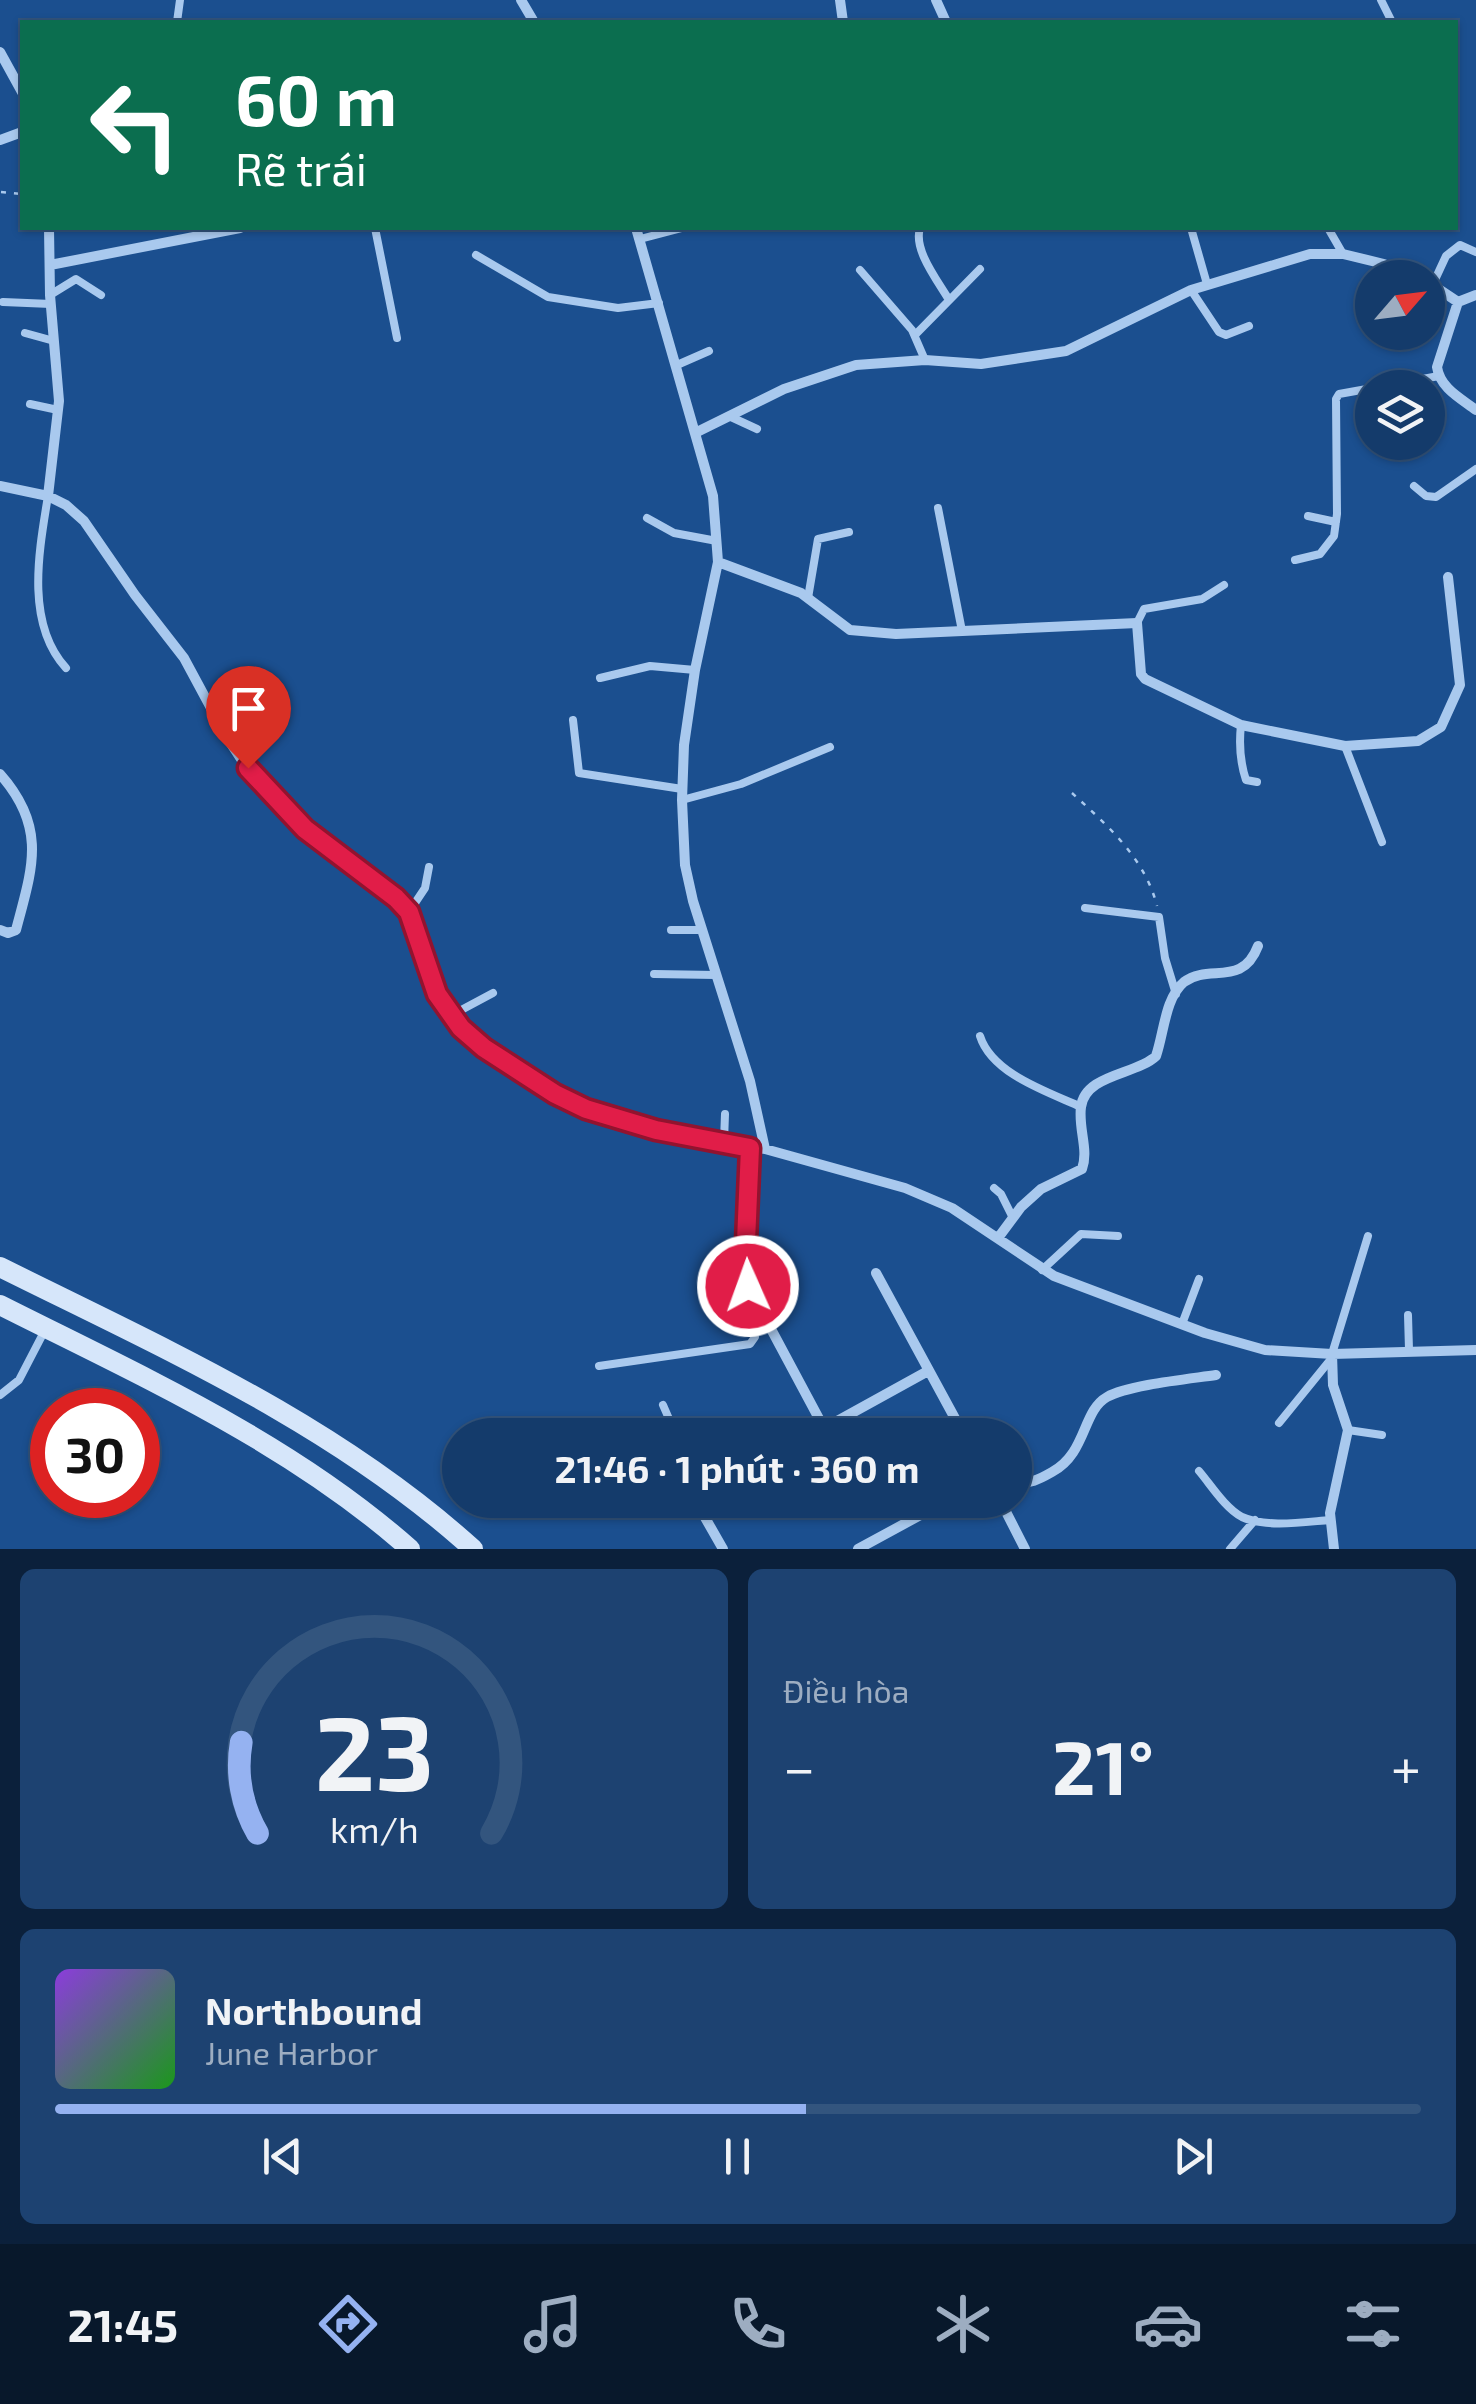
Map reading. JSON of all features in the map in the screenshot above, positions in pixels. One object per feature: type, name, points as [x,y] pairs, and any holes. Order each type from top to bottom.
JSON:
[{"type":"main road","points":[[0,1267],[251,1392],[356,1455],[473,1549]]},
{"type":"main road","points":[[0,1305],[228,1422],[335,1491],[410,1549]]},
{"type":"street","points":[[0,52],[20,88]]},
{"type":"street","points":[[48,496],[58,410],[49,230]]},
{"type":"street","points":[[50,265],[213,230]]},
{"type":"street","points":[[638,233],[714,496],[718,541],[718,562],[684,745],[686,865],[702,930],[750,1081],[765,1149]]},
{"type":"street","points":[[697,432],[784,388],[856,364],[926,360],[981,364],[1048,356],[1083,344],[1207,284],[1310,254],[1343,254],[1368,260]]},
{"type":"street","points":[[1445,293],[1458,302]]},
{"type":"street","points":[[1458,302],[1476,295]]},
{"type":"street","points":[[1437,370],[1458,302]]},
{"type":"street","points":[[1445,385],[1476,410]]},
{"type":"street","points":[[0,486],[48,496],[84,521],[134,595],[184,658],[226,736],[267,792],[305,829],[409,912],[437,994],[450,1016],[484,1048],[555,1094],[586,1109],[656,1130],[765,1149],[906,1188],[952,1208],[1042,1270],[1182,1324],[1264,1350],[1331,1356],[1476,1350]]},
{"type":"street","points":[[718,562],[808,598],[842,626],[858,632],[1137,622],[1145,679],[1241,726],[1346,746],[1418,741],[1440,728],[1460,686],[1448,577]]},
{"type":"street","points":[[0,774],[24,814],[34,848],[16,930],[0,930]]},
{"type":"street","points":[[998,1238],[1041,1189],[1082,1169],[1085,1157],[1081,1107],[1093,1086],[1156,1056],[1176,994],[1188,980],[1236,972],[1258,946]]},
{"type":"street","points":[[750,1148],[745,1265],[752,1303],[818,1418]]},
{"type":"street","points":[[876,1274],[954,1418]]},
{"type":"street","points":[[1331,1356],[1336,1400],[1348,1430],[1330,1520],[1334,1549]]},
{"type":"street","points":[[842,1418],[928,1371]]},
{"type":"street","points":[[1032,1481],[1070,1459],[1093,1411],[1112,1394],[1216,1374]]},
{"type":"street","points":[[706,1518],[723,1549]]},
{"type":"street","points":[[858,1549],[915,1518]]},
{"type":"street","points":[[1009,1518],[1025,1549]]},
{"type":"lane","points":[[375,230],[398,338]]},
{"type":"lane","points":[[638,233],[664,230]]},
{"type":"lane","points":[[919,230],[920,246],[949,300]]},
{"type":"lane","points":[[1191,230],[1207,284]]},
{"type":"lane","points":[[1329,230],[1343,254]]},
{"type":"lane","points":[[1444,260],[1451,249],[1460,245],[1476,252]]},
{"type":"lane","points":[[476,255],[548,298],[618,308],[658,303]]},
{"type":"lane","points":[[915,335],[980,269]]},
{"type":"lane","points":[[860,270],[915,335],[926,360]]},
{"type":"lane","points":[[3,302],[51,300],[76,279],[102,295]]},
{"type":"lane","points":[[1191,290],[1219,332],[1226,335],[1249,326]]},
{"type":"lane","points":[[26,333],[54,341]]},
{"type":"lane","points":[[677,365],[709,351]]},
{"type":"lane","points":[[1295,560],[1320,554],[1334,536],[1336,399],[1339,394],[1355,391]]},
{"type":"lane","points":[[30,404],[58,410]]},
{"type":"lane","points":[[731,417],[756,429]]},
{"type":"lane","points":[[1414,486],[1426,496],[1436,497],[1476,469]]},
{"type":"lane","points":[[48,496],[38,593],[49,647],[66,668]]},
{"type":"lane","points":[[938,508],[962,631]]},
{"type":"lane","points":[[1308,516],[1336,522]]},
{"type":"lane","points":[[647,518],[674,533],[718,541]]},
{"type":"lane","points":[[808,598],[818,539],[849,532]]},
{"type":"lane","points":[[1137,622],[1144,608],[1202,599],[1224,585]]},
{"type":"lane","points":[[600,678],[656,665],[695,670]]},
{"type":"lane","points":[[573,720],[579,773],[682,794],[740,784],[830,747]]},
{"type":"lane","points":[[1241,726],[1246,780],[1258,782]]},
{"type":"lane","points":[[1346,746],[1382,842]]},
{"type":"lane","points":[[409,912],[425,888],[429,867]]},
{"type":"lane","points":[[1085,908],[1158,918],[1176,994]]},
{"type":"lane","points":[[672,930],[702,930]]},
{"type":"lane","points":[[654,974],[716,975]]},
{"type":"lane","points":[[450,1016],[493,994]]},
{"type":"lane","points":[[980,1036],[985,1048],[1019,1078],[1081,1107]]},
{"type":"lane","points":[[724,1141],[725,1114]]},
{"type":"lane","points":[[994,1188],[1013,1218]]},
{"type":"lane","points":[[1042,1270],[1081,1234],[1118,1236]]},
{"type":"lane","points":[[1280,1423],[1331,1356],[1368,1236]]},
{"type":"lane","points":[[1182,1324],[1199,1279]]},
{"type":"lane","points":[[600,1366],[750,1344],[754,1337],[752,1303],[732,1303]]},
{"type":"lane","points":[[1408,1315],[1409,1350]]},
{"type":"lane","points":[[0,1396],[19,1380],[46,1328]]},
{"type":"lane","points":[[664,1405],[669,1418]]},
{"type":"lane","points":[[1348,1430],[1382,1435]]},
{"type":"lane","points":[[1199,1470],[1233,1510],[1255,1520],[1330,1520]]},
{"type":"lane","points":[[1230,1549],[1255,1520]]},
{"type":"path","points":[[1072,793],[1129,848],[1150,882],[1158,918]]},
{"type":"route","points":[[248,768],[305,829],[409,912],[437,994],[447,1012],[484,1048],[555,1094],[586,1109],[656,1130],[750,1148],[745,1265],[748,1286]]}]
